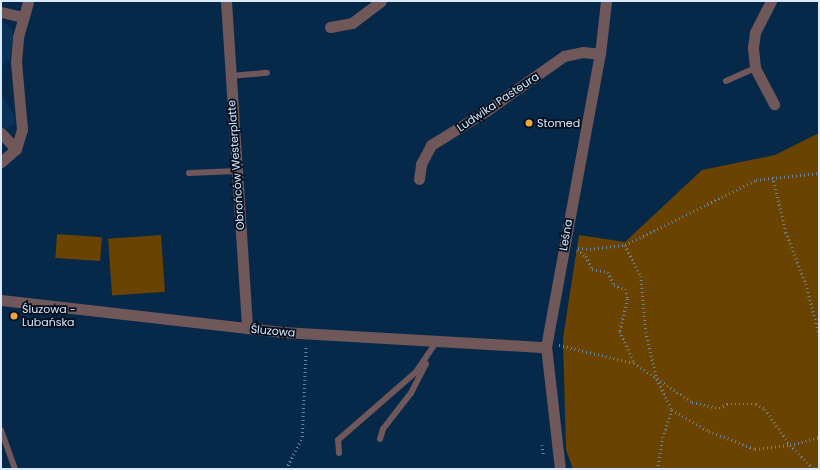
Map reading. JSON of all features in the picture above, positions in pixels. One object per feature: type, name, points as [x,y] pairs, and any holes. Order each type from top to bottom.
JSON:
[{"type":"street","points":[[1,162],[16,149],[22,129],[16,62],[18,37],[28,1]]},
{"type":"street","name":"Obrońców Westerplatte","points":[[226,1],[247,328]]},
{"type":"street","points":[[330,27],[352,23],[381,1]]},
{"type":"street","name":"Leśna","points":[[560,469],[546,347],[600,54],[606,1]]},
{"type":"street","points":[[771,1],[755,33],[753,48],[755,68],[774,104]]},
{"type":"street","points":[[1,12],[23,17]]},
{"type":"street","name":"Ludwika Pasteura","points":[[419,179],[421,164],[431,145],[486,111],[564,56],[583,52],[600,54]]},
{"type":"street","points":[[1,133],[16,149]]},
{"type":"street","name":"Śluzowa","points":[[1,300],[247,328],[306,333],[546,347]]},
{"type":"lane","points":[[726,80],[755,68]]},
{"type":"lane","points":[[230,76],[267,73]]},
{"type":"lane","points":[[189,173],[237,172]]},
{"type":"lane","points":[[380,439],[383,428],[411,393],[437,341]]},
{"type":"lane","points":[[339,453],[338,440],[416,372],[437,341]]},
{"type":"lane","points":[[1,430],[15,469]]},
{"type":"path","points":[[634,363],[620,331],[628,299],[625,288],[614,285],[608,272],[592,269],[586,256],[573,247],[590,249],[625,246],[756,180],[819,173]]},
{"type":"path","points":[[773,177],[786,232],[806,284],[819,333]]},
{"type":"path","points":[[625,246],[641,276],[646,332],[657,379],[672,410],[709,431],[755,449],[790,446],[819,437]]},
{"type":"path","points":[[286,469],[302,437],[306,333]]},
{"type":"path","points":[[546,347],[559,345],[634,363],[692,402],[720,408],[727,404],[756,404],[765,409],[790,446],[814,469]]},
{"type":"path","points":[[658,469],[663,437],[672,410]]},
{"type":"shaded area","points":[[1,19],[12,30],[13,39],[10,58],[1,67]]},
{"type":"shaded area","points":[[1,93],[15,117],[15,124],[5,129],[1,127]]},
{"type":"shaded area","points":[[819,133],[819,469],[573,469],[566,450],[563,338],[579,235],[625,242],[702,170],[775,155]]},
{"type":"shaded area","points":[[57,234],[102,237],[100,261],[55,258]]},
{"type":"shaded area","points":[[161,235],[165,292],[112,296],[108,239]]},
{"type":"place","name":"Stomed","points":[[529,123]]},
{"type":"place","name":"Śluzowa - Lubańska","points":[[14,316]]}]
